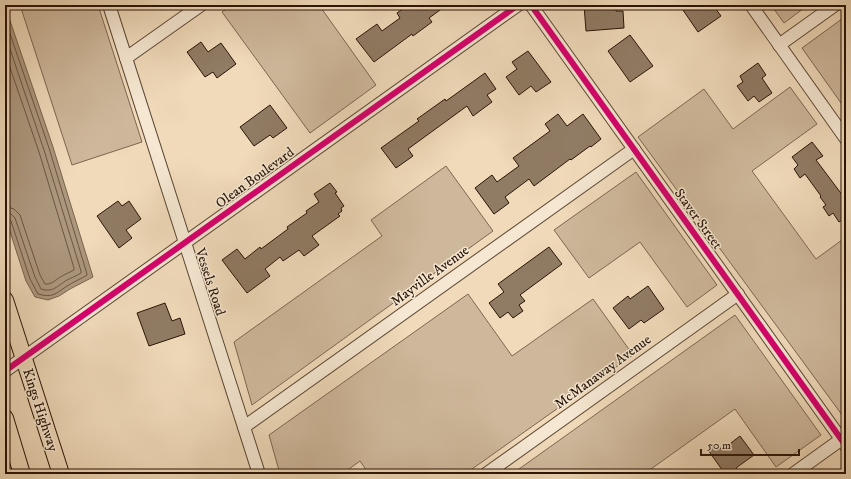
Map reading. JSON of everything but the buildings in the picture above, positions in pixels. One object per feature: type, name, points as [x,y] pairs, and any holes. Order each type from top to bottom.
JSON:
[{"type":"main road","name":"Kings Highway","points":[[5,300],[61,474]]},
{"type":"main road","points":[[5,418],[22,474]]},
{"type":"street","name":"Vessels Road","points":[[109,5],[259,474]]},
{"type":"street","points":[[126,58],[201,5]]},
{"type":"street","name":"Olean Boulevard","points":[[5,371],[518,5]]},
{"type":"street","name":"Staver Street","points":[[531,5],[844,440]]},
{"type":"street","points":[[751,5],[846,139]]},
{"type":"street","points":[[779,45],[835,5]]},
{"type":"street","name":"Mayville Avenue","points":[[244,427],[634,149]]},
{"type":"street","name":"McManaway Avenue","points":[[486,474],[738,294]]},
{"type":"street","points":[[793,474],[844,440]]},
{"type":"shaded area","points":[[20,5],[98,5],[142,142],[72,165]]},
{"type":"shaded area","points":[[232,5],[319,5],[376,85],[310,133],[222,12]]},
{"type":"shaded area","points":[[771,5],[808,5],[784,23]]},
{"type":"shaded area","points":[[846,16],[846,110],[802,48]]},
{"type":"shaded area","points":[[790,87],[817,124],[752,171],[816,259],[846,237],[845,419],[638,137],[704,89],[733,129]]},
{"type":"shaded area","points":[[446,166],[493,231],[252,405],[234,342],[382,236],[371,220]]},
{"type":"shaded area","points":[[636,172],[717,285],[687,307],[640,242],[589,278],[554,230]]},
{"type":"shaded area","points":[[468,294],[512,356],[593,299],[633,355],[465,474],[369,474],[360,461],[342,474],[280,474],[269,435]]},
{"type":"shaded area","points":[[735,315],[821,435],[776,467],[735,409],[644,474],[512,474]]},
{"type":"water","points":[[5,6],[53,147],[93,277],[59,296],[48,300],[35,297],[26,281],[5,216]]},
{"type":"cycle path","points":[[5,371],[518,5]]},
{"type":"cycle path","points":[[531,5],[846,446]]}]
